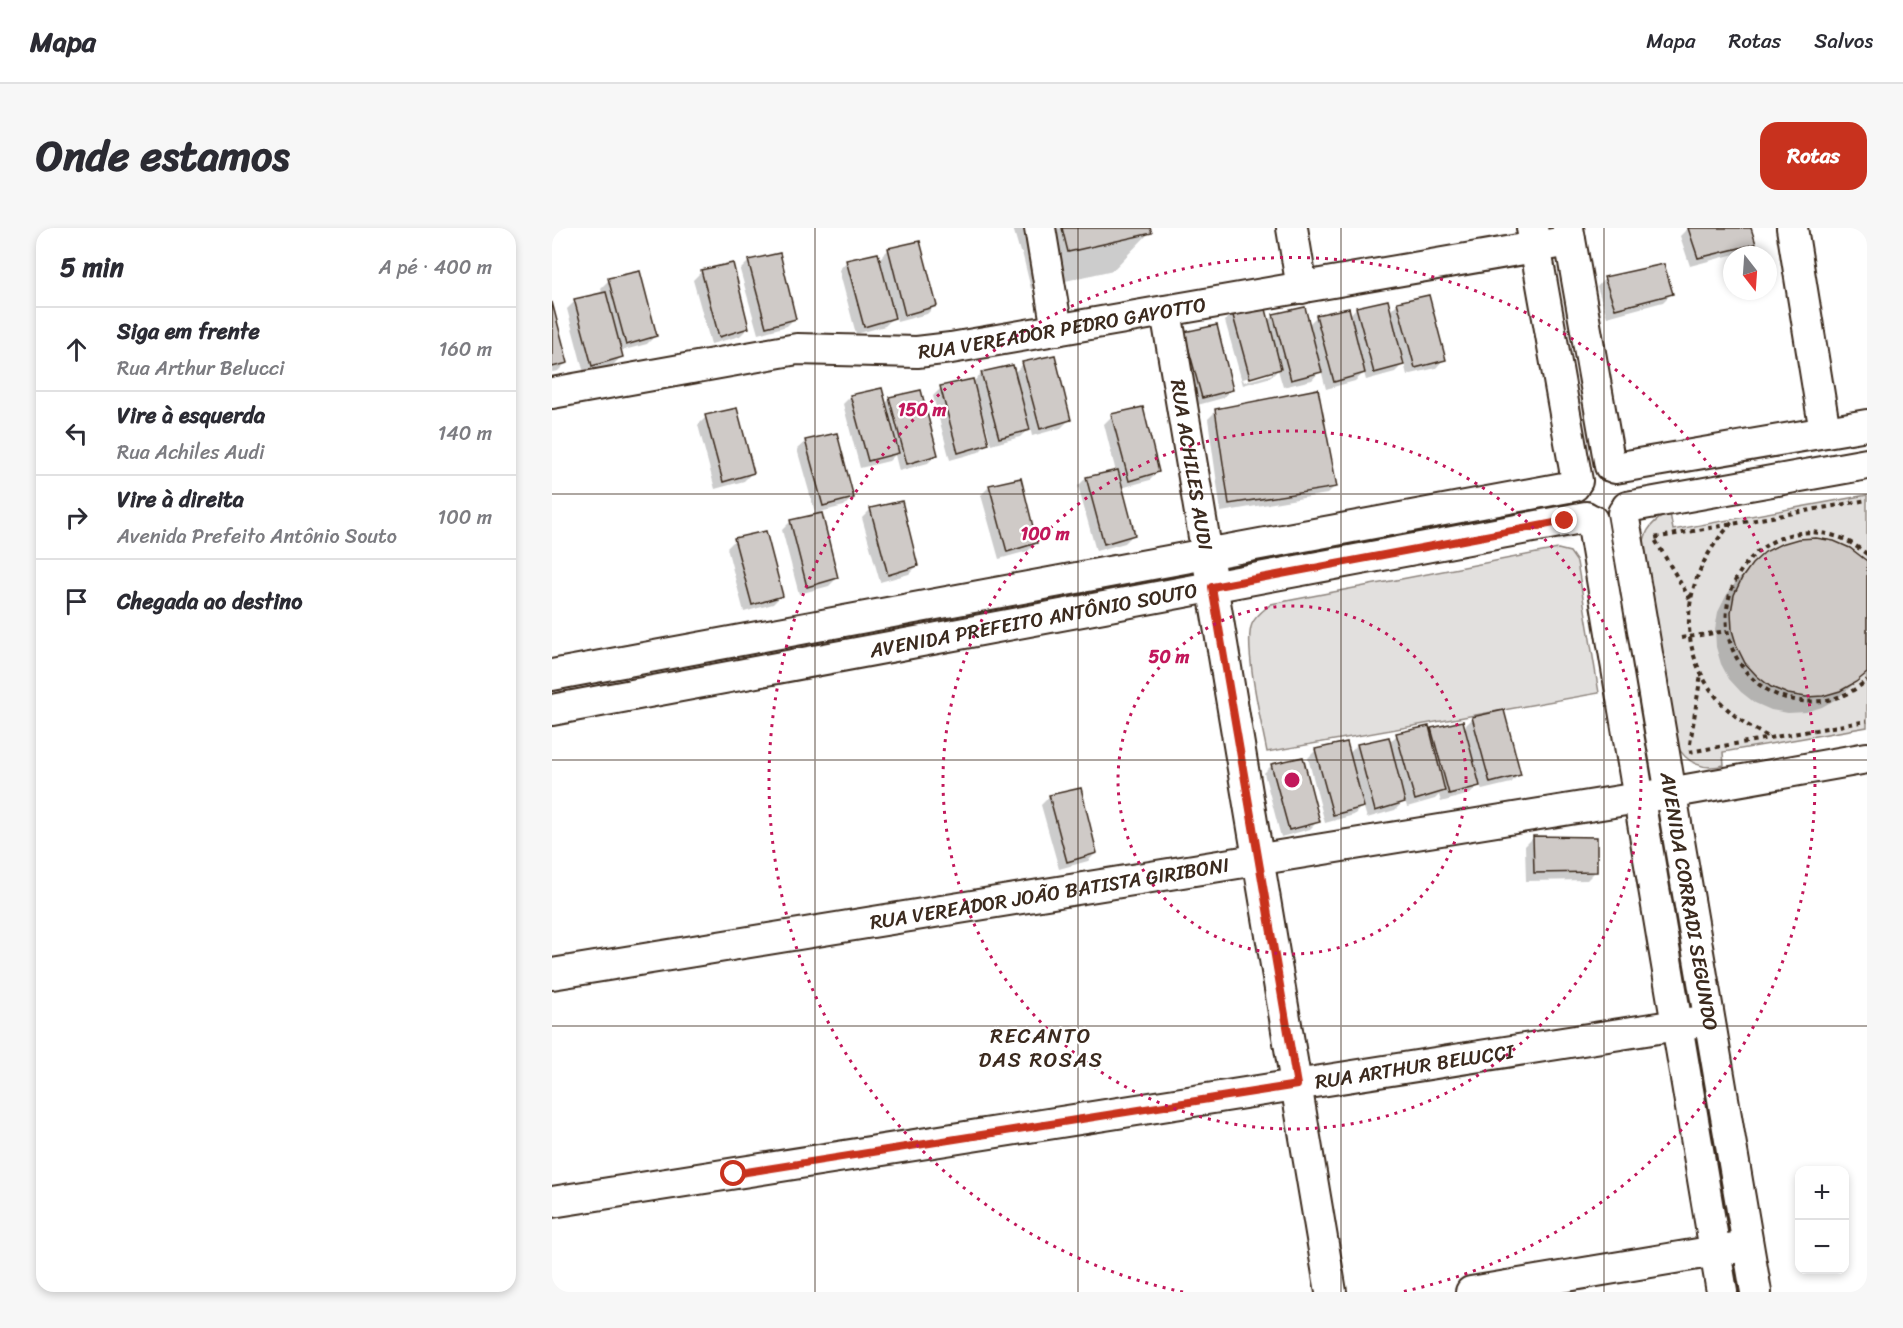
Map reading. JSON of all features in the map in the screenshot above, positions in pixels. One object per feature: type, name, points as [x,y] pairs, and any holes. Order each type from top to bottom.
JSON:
[{"type":"street","points":[[1040,228],[1057,330]]},
{"type":"street","points":[[1292,228],[1302,288]]},
{"type":"street","points":[[1792,228],[1825,432]]},
{"type":"street","points":[[1569,235],[1612,467],[1628,481],[1630,498],[1625,510]]},
{"type":"street","name":"RUA VEREADOR PEDRO GAYOTTO","points":[[552,393],[797,349],[917,352],[951,348],[1302,288],[1533,238],[1569,235]]},
{"type":"street","points":[[1533,238],[1576,483],[1575,504],[1589,519],[1608,521],[1625,510],[1867,464]]},
{"type":"street","name":"RUA ACHILES AUDI","points":[[1166,311],[1331,1292]]},
{"type":"street","points":[[1576,483],[1587,470],[1602,465],[1612,467],[1867,425]]},
{"type":"street","name":"AVENIDA PREFEITO ANTÔNIO SOUTO","points":[[552,675],[1576,483]]},
{"type":"street","name":"AVENIDA CORRADI SEGUNDO","points":[[1625,510],[1670,793],[1756,1292]]},
{"type":"street","name":"AVENIDA PREFEITO ANTÔNIO SOUTO","points":[[552,710],[1589,519]]},
{"type":"street","name":"AVENIDA CORRADI SEGUNDO","points":[[1589,519],[1722,1292]]},
{"type":"street","name":"RUA VEREADOR JOÃO BATISTA GIRIBONI","points":[[552,974],[1670,793],[1867,758]]},
{"type":"street","name":"RUA ARTHUR BELUCCI","points":[[552,1202],[1709,1020]]},
{"type":"street","points":[[1470,1292],[1748,1246]]},
{"type":"path","points":[[1690,599],[1653,538],[1867,500]]},
{"type":"path","points":[[1732,523],[1714,543],[1701,565],[1690,599],[1690,637],[1701,674],[1719,701],[1748,726],[1769,737]]},
{"type":"path","points":[[1867,554],[1836,536],[1817,533],[1798,534],[1771,543],[1748,560],[1737,576],[1729,593],[1726,612],[1727,631],[1732,649],[1747,673],[1769,691],[1786,699],[1805,702],[1824,701],[1843,696],[1867,680]]},
{"type":"path","points":[[1681,638],[1727,631]]},
{"type":"path","points":[[1701,674],[1689,753],[1867,721]]},
{"type":"shaded area","points":[[1867,495],[1867,727],[1723,752],[1724,765],[1716,767],[1702,766],[1690,761],[1676,744],[1643,546],[1648,530],[1659,518],[1670,513],[1673,530]]},
{"type":"shaded area","points":[[1558,549],[1570,552],[1577,562],[1599,693],[1267,752],[1251,667],[1250,634],[1256,618],[1271,604]]},
{"type":"building","points":[[1062,228],[1150,228],[1152,233],[1068,252]]},
{"type":"building","points":[[1688,228],[1751,228],[1756,244],[1723,246],[1723,252],[1698,258]]},
{"type":"building","points":[[920,241],[937,306],[905,315],[888,248]]},
{"type":"building","points":[[780,253],[796,319],[766,327],[748,260]]},
{"type":"building","points":[[878,253],[895,318],[864,327],[846,260]]},
{"type":"building","points":[[733,263],[749,328],[719,337],[701,270]]},
{"type":"building","points":[[1664,264],[1673,294],[1615,309],[1604,277]]},
{"type":"building","points":[[640,271],[657,336],[626,345],[608,278]]},
{"type":"building","points":[[606,292],[623,357],[592,366],[574,299]]},
{"type":"building","points":[[1429,295],[1446,360],[1415,368],[1397,302]]},
{"type":"building","points":[[1388,300],[1404,365],[1374,373],[1356,307]]},
{"type":"building","points":[[552,302],[568,363],[552,367]]},
{"type":"building","points":[[1265,305],[1281,369],[1250,378],[1232,312]]},
{"type":"building","points":[[1305,307],[1322,372],[1291,380],[1273,314]]},
{"type":"building","points":[[1349,308],[1365,373],[1334,382],[1316,315]]},
{"type":"building","points":[[1217,325],[1233,390],[1202,398],[1184,332]]},
{"type":"building","points":[[1055,355],[1071,420],[1040,429],[1022,362]]},
{"type":"building","points":[[1013,365],[1030,430],[999,438],[981,372]]},
{"type":"building","points":[[973,379],[989,444],[958,453],[940,386]]},
{"type":"building","points":[[882,388],[899,453],[868,461],[850,395]]},
{"type":"building","points":[[1318,389],[1337,487],[1229,504],[1215,409]]},
{"type":"building","points":[[921,390],[938,455],[907,464],[889,397]]},
{"type":"building","points":[[1143,407],[1159,472],[1129,481],[1111,414]]},
{"type":"building","points":[[737,408],[754,473],[723,482],[705,415]]},
{"type":"building","points":[[837,433],[854,498],[823,506],[805,440]]},
{"type":"building","points":[[1118,470],[1135,535],[1104,544],[1086,477]]},
{"type":"building","points":[[1021,478],[1037,543],[1007,552],[989,485]]},
{"type":"building","points":[[902,501],[918,566],[888,575],[870,508]]},
{"type":"building","points":[[822,513],[838,578],[807,587],[790,520]]},
{"type":"building","points":[[766,531],[783,596],[752,605],[734,538]]},
{"type":"building","points":[[1816,538],[1834,541],[1850,548],[1867,561],[1867,673],[1840,691],[1823,696],[1806,697],[1788,694],[1771,687],[1745,663],[1732,630],[1731,612],[1734,595],[1742,578],[1765,552],[1798,539]]},
{"type":"building","points":[[1504,710],[1521,775],[1490,783],[1472,717]]},
{"type":"building","points":[[1463,721],[1480,786],[1449,794],[1431,728]]},
{"type":"building","points":[[1429,726],[1445,791],[1415,800],[1396,733]]},
{"type":"building","points":[[1389,737],[1405,802],[1375,811],[1357,744]]},
{"type":"building","points":[[1347,742],[1364,807],[1333,815],[1315,749]]},
{"type":"building","points":[[1303,757],[1320,822],[1289,830],[1271,764]]},
{"type":"building","points":[[1081,788],[1097,853],[1067,862],[1049,795]]},
{"type":"building","points":[[1533,836],[1597,837],[1597,872],[1534,873]]},
{"type":"district","name":"RECANTO DAS ROSAS","points":[[1041,1048]]},
{"type":"route","points":[[734,1174],[1297,1085],[1212,587],[1565,521]]}]
